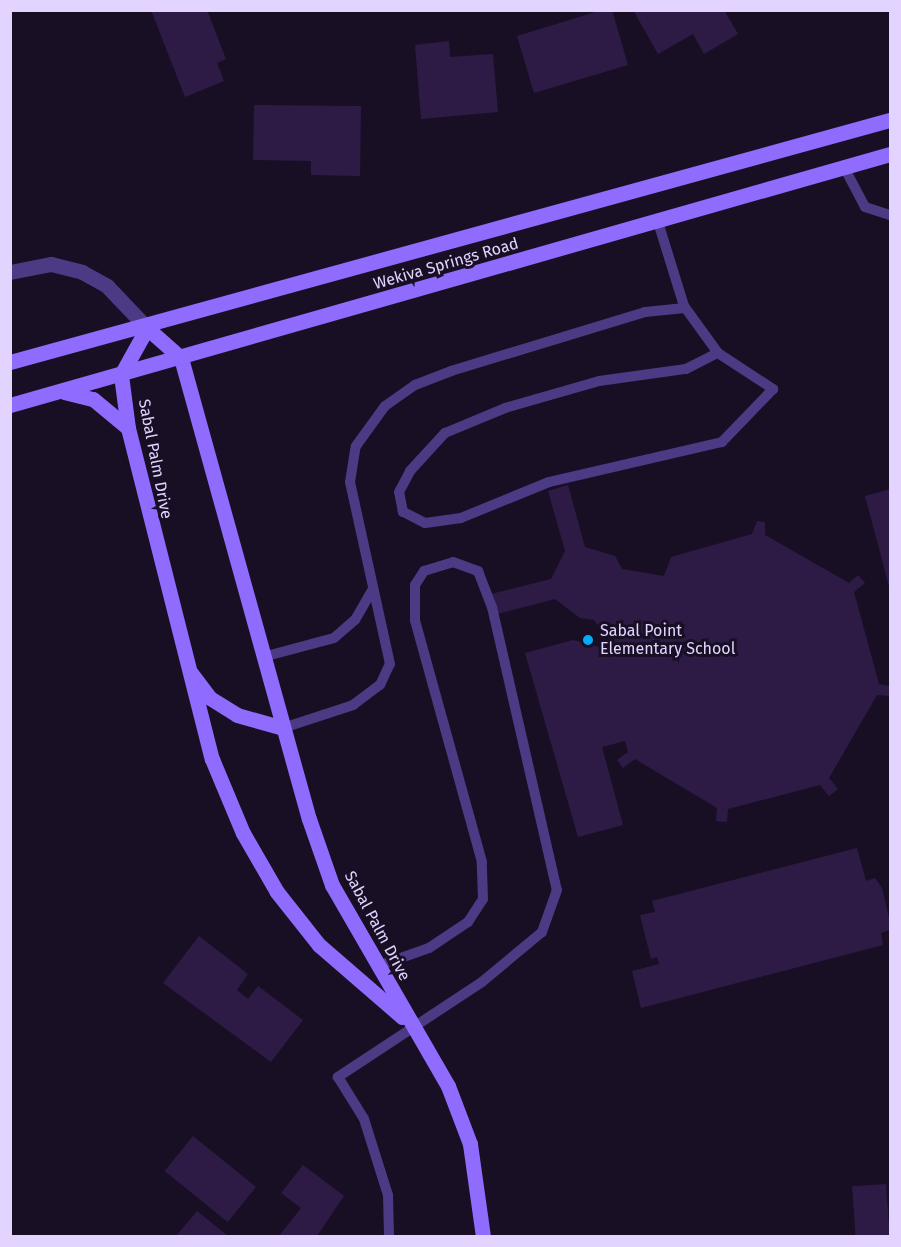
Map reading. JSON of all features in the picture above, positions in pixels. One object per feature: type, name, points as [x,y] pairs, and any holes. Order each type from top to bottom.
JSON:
[{"type":"main road","name":"Wekiva Springs Road","points":[[10,362],[147,328],[891,120]]},
{"type":"main road","name":"Wekiva Springs Road","points":[[10,405],[845,169],[891,154]]},
{"type":"main road","points":[[121,375],[147,328],[181,358]]},
{"type":"main road","name":"Sabal Palm Drive","points":[[181,358],[283,728],[332,885],[410,1025],[448,1086],[470,1144],[483,1236]]},
{"type":"main road","name":"Sabal Palm Drive","points":[[121,375],[128,428],[185,664],[212,759],[243,833],[278,892],[319,945],[410,1025]]},
{"type":"main road","points":[[61,391],[93,399],[128,428]]},
{"type":"main road","points":[[185,664],[210,698],[237,715],[283,728]]},
{"type":"street","points":[[10,272],[51,264],[81,272],[107,286],[147,328]]},
{"type":"lane","points":[[845,169],[865,207],[891,215]]},
{"type":"lane","points":[[658,222],[685,308],[718,353],[773,389],[722,442],[549,482],[461,518],[425,523],[403,512],[399,492],[410,471],[445,433],[515,405],[599,381],[686,369],[718,353]]},
{"type":"lane","points":[[283,728],[353,705],[380,685],[390,664],[389,643],[373,590],[350,482],[356,446],[385,406],[415,385],[451,371],[645,312],[685,308]]},
{"type":"lane","points":[[378,966],[429,948],[468,922],[483,899],[482,862],[415,620],[415,585],[424,571],[453,562],[478,571],[492,607],[557,890],[542,932],[482,982],[410,1025],[338,1077],[364,1119],[388,1195],[389,1236]]},
{"type":"lane","points":[[263,657],[334,638],[355,620],[373,590]]},
{"type":"building","points":[[151,10],[207,10],[226,59],[217,63],[224,81],[185,97]]},
{"type":"building","points":[[602,10],[612,10],[628,65],[534,93],[517,36]]},
{"type":"building","points":[[633,10],[724,10],[738,34],[704,54],[693,34],[658,54]]},
{"type":"building","points":[[449,41],[450,57],[493,54],[498,112],[421,119],[415,45]]},
{"type":"building","points":[[254,105],[361,106],[360,176],[311,175],[311,161],[253,160]]},
{"type":"building","points":[[568,485],[585,547],[615,556],[622,569],[664,576],[671,557],[752,534],[757,521],[765,522],[765,535],[849,583],[858,575],[865,583],[854,592],[879,684],[890,686],[890,696],[877,695],[829,778],[838,789],[829,796],[820,785],[728,809],[727,822],[716,821],[717,808],[635,759],[623,768],[617,760],[628,752],[625,741],[602,747],[623,825],[578,837],[525,653],[573,640],[604,648],[609,640],[594,620],[580,618],[555,599],[497,614],[491,594],[551,579],[565,551],[548,491]]},
{"type":"building","points":[[890,489],[890,590],[865,496]]},
{"type":"building","points":[[857,848],[866,881],[875,878],[882,888],[890,922],[890,930],[881,933],[883,945],[641,1008],[632,971],[659,964],[657,957],[651,959],[640,915],[655,912],[652,901]]},
{"type":"building","points":[[199,936],[248,974],[237,990],[248,999],[258,986],[303,1020],[271,1062],[163,983]]},
{"type":"building","points":[[193,1136],[256,1187],[228,1222],[165,1171]]},
{"type":"building","points":[[303,1165],[344,1196],[317,1236],[279,1236],[301,1208],[281,1193]]},
{"type":"building","points":[[886,1184],[890,1236],[856,1236],[852,1186]]},
{"type":"building","points":[[197,1211],[228,1236],[176,1236]]},
{"type":"place","name":"Sabal Point Elementary School","points":[[588,640]]}]
